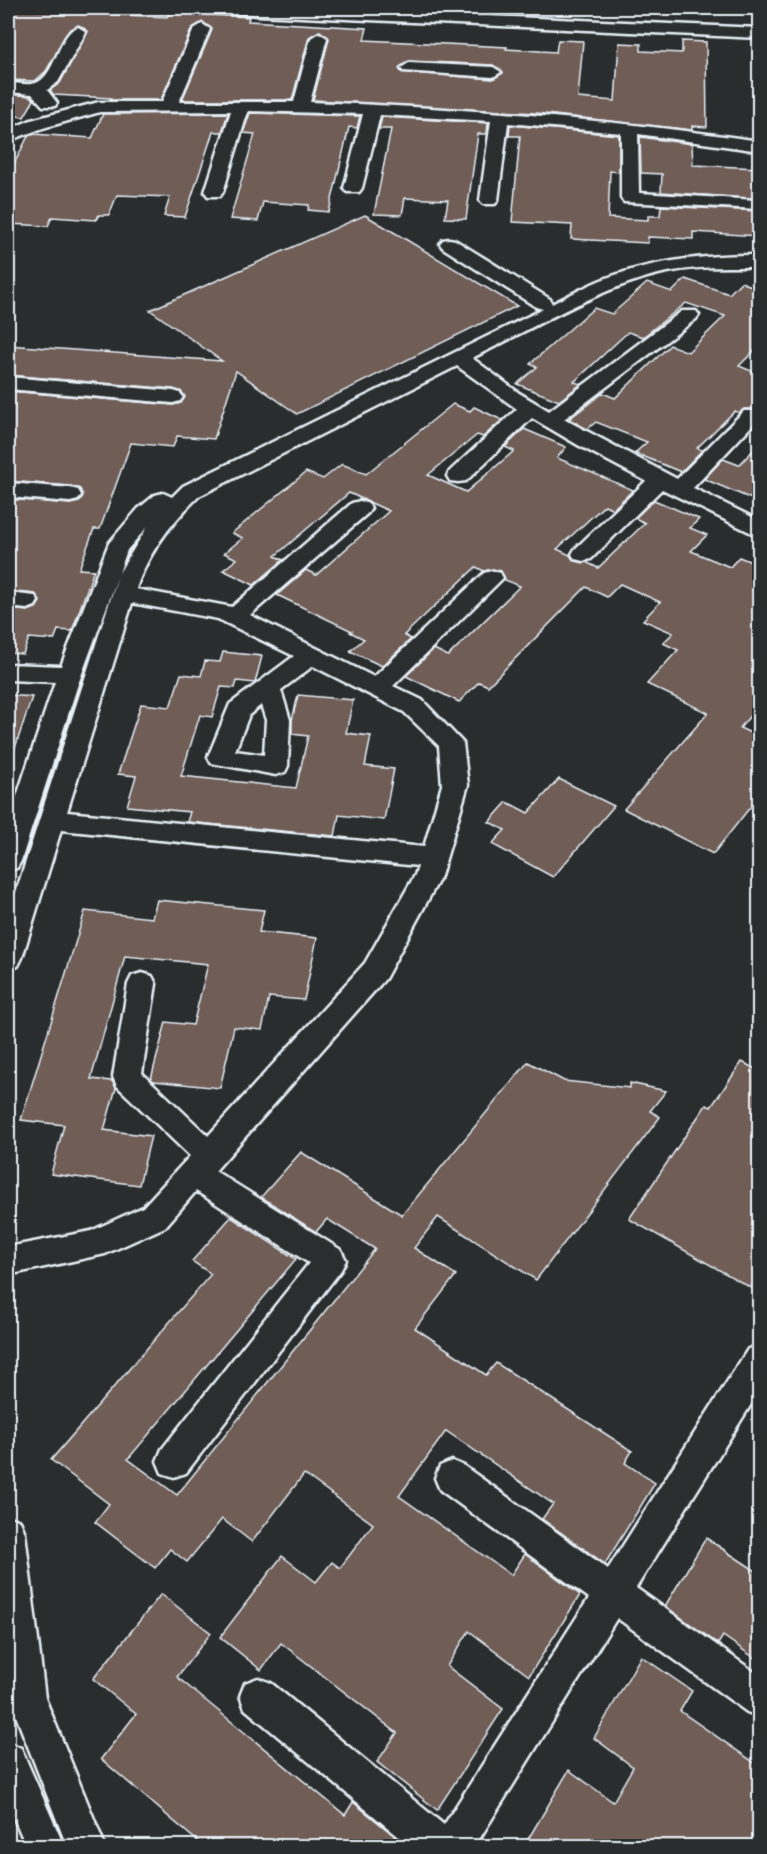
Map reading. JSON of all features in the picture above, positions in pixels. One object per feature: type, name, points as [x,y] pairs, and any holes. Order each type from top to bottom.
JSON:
[{"type":"street","points":[[217,8],[605,19],[759,20]]},
{"type":"street","points":[[515,8],[759,33]]},
{"type":"street","points":[[168,107],[202,28]]},
{"type":"street","points":[[8,87],[37,89],[50,82],[78,32]]},
{"type":"street","points":[[301,107],[319,38]]},
{"type":"street","points":[[409,68],[493,72]]},
{"type":"street","points":[[420,112],[432,69]]},
{"type":"street","points":[[37,89],[62,117]]},
{"type":"street","points":[[8,136],[37,124],[99,107],[301,107],[500,117],[629,128],[759,146]]},
{"type":"street","points":[[214,192],[241,107]]},
{"type":"street","points":[[353,188],[373,109]]},
{"type":"street","points":[[489,200],[500,117]]},
{"type":"street","points":[[629,128],[630,198],[756,205]]},
{"type":"street","points":[[448,244],[543,303]]},
{"type":"street","points":[[40,856],[8,856],[117,548],[146,514],[198,471],[612,268],[693,254],[759,254]]},
{"type":"street","points":[[8,958],[18,888],[40,856],[130,573],[164,517],[191,491],[608,284],[669,266],[709,261],[759,261]]},
{"type":"street","points":[[550,420],[689,315]]},
{"type":"street","points":[[458,357],[550,420],[759,530]]},
{"type":"street","points":[[8,383],[173,397]]},
{"type":"street","points":[[458,476],[530,408]]},
{"type":"street","points":[[583,554],[751,415]]},
{"type":"street","points":[[8,490],[70,495]]},
{"type":"street","points":[[234,617],[360,508]]},
{"type":"street","points":[[377,688],[492,578]]},
{"type":"street","points":[[8,1261],[94,1244],[154,1216],[375,971],[428,876],[455,785],[451,743],[413,706],[224,612],[123,594]]},
{"type":"street","points":[[268,688],[310,655]]},
{"type":"street","points":[[8,672],[71,674]]},
{"type":"street","points":[[51,820],[433,858]]},
{"type":"street","points":[[142,984],[127,1077],[201,1165],[330,1260],[174,1461]]},
{"type":"street","points":[[453,1846],[759,1360]]},
{"type":"street","points":[[453,1478],[759,1699]]},
{"type":"street","points":[[8,1533],[27,1698],[86,1846]]},
{"type":"street","points":[[258,1696],[439,1846]]},
{"type":"street","points":[[8,1761],[45,1846]]},
{"type":"building","points":[[8,9],[167,17],[169,13],[249,17],[248,21],[367,28],[364,40],[507,47],[506,49],[556,52],[558,40],[583,41],[578,98],[615,101],[619,43],[641,44],[641,51],[682,53],[682,41],[706,42],[707,127],[692,126],[692,130],[536,113],[313,100],[329,39],[320,31],[309,37],[292,100],[182,100],[212,30],[203,22],[192,28],[161,100],[110,100],[111,98],[54,95],[50,90],[60,83],[88,31],[79,25],[70,29],[46,71],[35,81],[8,80]],"holes":[[[409,61],[493,65],[503,73],[493,79],[401,72],[399,68]]]},
{"type":"building","points":[[8,94],[31,96],[34,100],[24,117],[8,115]]},
{"type":"building","points":[[228,113],[222,132],[213,132],[185,217],[164,216],[170,197],[117,195],[109,215],[99,215],[96,220],[52,217],[48,226],[8,224],[8,176],[28,136],[32,134],[92,138],[103,114]]},
{"type":"building","points":[[250,113],[360,116],[357,128],[349,127],[329,212],[308,210],[309,205],[263,202],[258,221],[230,219],[255,134],[243,133]]},
{"type":"building","points":[[382,117],[488,123],[487,134],[478,134],[466,219],[445,218],[448,200],[405,198],[402,215],[374,214],[391,129],[379,129]]},
{"type":"building","points":[[510,125],[619,135],[619,172],[610,171],[608,218],[648,220],[648,216],[660,216],[661,206],[759,211],[759,236],[693,232],[693,239],[648,237],[648,243],[571,239],[572,225],[512,222],[520,136],[509,136]]},
{"type":"building","points":[[640,137],[692,144],[693,165],[759,168],[759,199],[661,192],[662,174],[641,173]]},
{"type":"building","points":[[365,215],[517,306],[297,414],[236,371],[214,439],[177,436],[173,447],[131,443],[100,529],[94,529],[79,569],[94,570],[72,631],[58,630],[54,640],[29,638],[23,654],[8,653],[8,609],[28,611],[36,608],[40,602],[35,594],[8,591],[8,499],[70,504],[79,502],[83,496],[80,489],[71,486],[8,481],[8,391],[173,405],[181,403],[185,397],[182,392],[173,389],[8,375],[8,345],[222,361],[150,310]]},
{"type":"building","points":[[685,279],[729,294],[741,282],[759,289],[759,346],[739,366],[759,374],[759,409],[744,409],[739,413],[735,411],[697,448],[702,450],[681,472],[635,453],[647,442],[596,422],[587,429],[569,419],[603,393],[615,398],[670,345],[688,352],[725,316],[686,303],[643,337],[628,332],[574,382],[581,384],[559,401],[517,384],[537,367],[530,364],[594,308],[612,314],[647,283],[672,292]]},
{"type":"building","points":[[453,404],[470,411],[474,407],[502,420],[483,437],[477,435],[428,475],[466,492],[514,451],[505,447],[524,429],[566,447],[557,458],[633,490],[613,509],[605,505],[557,549],[570,555],[574,561],[586,562],[598,568],[645,523],[635,518],[654,500],[699,519],[690,528],[707,535],[691,551],[730,567],[739,557],[759,565],[759,705],[740,728],[759,737],[759,796],[713,854],[624,809],[708,713],[647,684],[678,650],[663,643],[673,633],[643,620],[660,602],[620,584],[607,597],[586,587],[488,686],[479,682],[459,702],[406,676],[434,649],[448,656],[520,586],[505,580],[501,571],[493,569],[484,571],[476,567],[404,635],[411,639],[382,666],[350,651],[364,639],[277,595],[306,570],[316,575],[389,511],[349,493],[275,556],[283,560],[254,585],[223,570],[237,559],[224,553],[243,538],[232,533],[306,472],[323,479],[342,464],[366,474]]},
{"type":"building","points":[[759,444],[759,502],[704,479],[723,459],[739,465]]},
{"type":"building","points":[[223,652],[262,656],[255,683],[237,681],[235,688],[221,687],[212,717],[200,715],[181,776],[296,788],[308,736],[292,734],[292,720],[298,695],[353,700],[346,733],[371,736],[365,766],[394,769],[384,820],[339,815],[335,836],[187,822],[190,812],[127,806],[136,776],[118,774],[141,704],[170,707],[181,674],[201,676],[205,661],[220,662]]},
{"type":"building","points":[[8,695],[32,697],[11,760],[8,760]]},
{"type":"building","points":[[559,779],[614,806],[553,877],[492,844],[505,830],[489,822],[507,802],[528,813]]},
{"type":"building","points":[[157,900],[264,910],[259,932],[317,938],[304,1000],[269,997],[262,1030],[234,1027],[220,1088],[154,1081],[151,1079],[166,1022],[193,1025],[208,964],[125,956],[91,1079],[112,1081],[116,1088],[104,1130],[151,1136],[139,1185],[51,1174],[64,1125],[21,1120],[85,911],[152,918]]},
{"type":"building","points":[[528,1062],[564,1081],[630,1088],[630,1083],[666,1091],[650,1111],[660,1117],[536,1280],[438,1217],[414,1248],[456,1275],[415,1328],[486,1375],[496,1363],[632,1451],[625,1463],[655,1483],[605,1564],[542,1519],[553,1504],[446,1431],[399,1496],[511,1575],[525,1554],[580,1595],[529,1676],[469,1631],[447,1666],[503,1709],[437,1810],[377,1762],[397,1733],[281,1643],[261,1670],[220,1637],[282,1556],[316,1582],[332,1562],[340,1568],[373,1524],[304,1474],[252,1542],[222,1519],[187,1562],[170,1549],[155,1568],[95,1522],[109,1504],[51,1460],[211,1274],[192,1261],[231,1217],[296,1259],[128,1459],[177,1495],[375,1249],[327,1219],[316,1232],[261,1197],[301,1152],[402,1215]]},
{"type":"building","points":[[742,1062],[759,1071],[759,1278],[753,1289],[629,1219],[706,1105],[711,1107]]},
{"type":"building","points":[[706,1538],[759,1573],[759,1661],[723,1636],[718,1644],[665,1606]]},
{"type":"building","points":[[161,1594],[211,1633],[177,1677],[345,1815],[353,1802],[407,1846],[203,1846],[101,1759],[136,1714],[93,1679]]},
{"type":"building","points":[[641,1656],[692,1691],[680,1711],[759,1766],[759,1846],[524,1846],[569,1770],[613,1802],[633,1767],[594,1738]]}]
